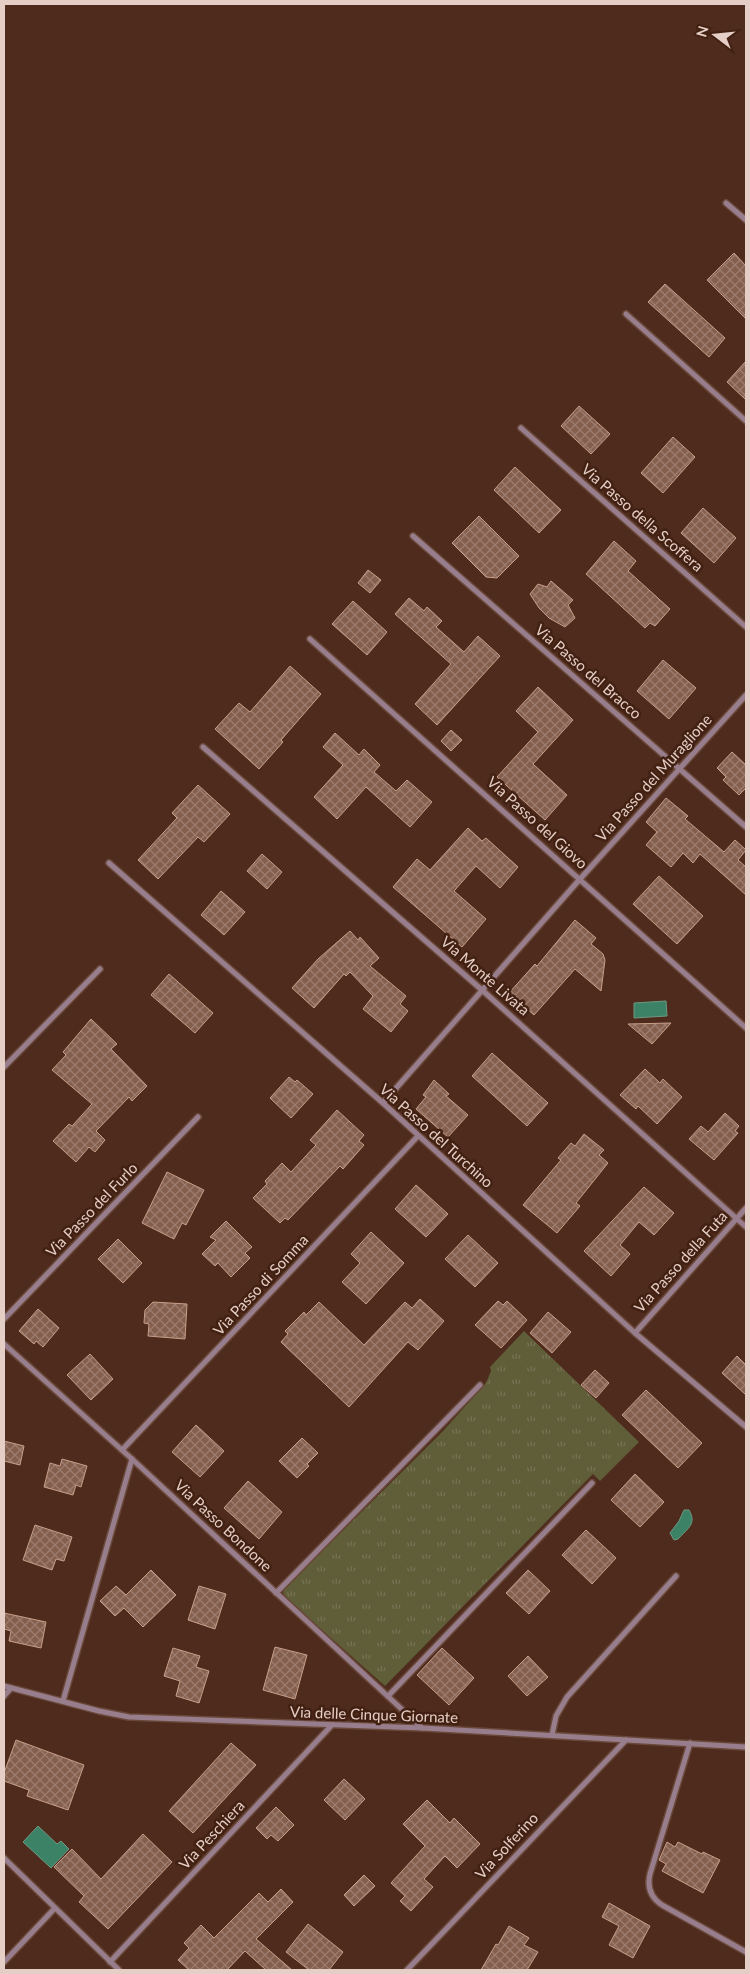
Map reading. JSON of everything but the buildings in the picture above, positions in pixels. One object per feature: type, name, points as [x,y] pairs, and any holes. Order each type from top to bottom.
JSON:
[{"type":"street","points":[[726,202],[746,220]]},
{"type":"street","points":[[626,314],[746,421]]},
{"type":"street","name":"Via Passo della Scoffera","points":[[521,428],[746,627]]},
{"type":"street","name":"Via Passo del Bracco","points":[[413,536],[746,827]]},
{"type":"street","name":"Via Passo del Giovo","points":[[310,639],[746,1028]]},
{"type":"street","name":"Via Passo del Muraglione","points":[[383,1104],[580,879],[746,695]]},
{"type":"street","name":"Via Monte Livata","points":[[203,747],[482,990],[746,1227]]},
{"type":"street","name":"Via Passo del Turchino","points":[[109,863],[383,1104],[635,1333],[746,1428]]},
{"type":"street","points":[[4,1068],[100,969]]},
{"type":"street","name":"Via Passo del Furlo","points":[[4,1319],[198,1117]]},
{"type":"street","name":"Via Passo di Somma","points":[[122,1450],[418,1136]]},
{"type":"street","name":"Via Passo della Futa","points":[[635,1333],[746,1208]]},
{"type":"street","name":"Via Passo Bondone","points":[[4,1344],[132,1459],[423,1728]]},
{"type":"street","points":[[276,1593],[480,1386]]},
{"type":"street","points":[[63,1701],[132,1459]]},
{"type":"street","points":[[388,1696],[592,1483]]},
{"type":"street","points":[[552,1735],[556,1716],[567,1697],[676,1576]]},
{"type":"street","name":"Via delle Cinque Giornate","points":[[4,1686],[109,1714],[129,1717],[423,1728],[746,1747]]},
{"type":"street","points":[[4,1696],[11,1688]]},
{"type":"street","name":"Via Peschiera","points":[[110,1962],[331,1726]]},
{"type":"street","name":"Via Solferino","points":[[407,1970],[626,1740]]},
{"type":"street","points":[[690,1744],[650,1874],[649,1889],[651,1895],[658,1903],[746,1952]]},
{"type":"street","points":[[4,1858],[119,1970]]},
{"type":"street","points":[[4,1962],[55,1908]]},
{"type":"green space","points":[[524,1331],[639,1442],[600,1481],[593,1474],[385,1686],[286,1598],[283,1592],[284,1589],[443,1431],[486,1383],[491,1371],[490,1367]]},
{"type":"shaded area","points":[[666,1001],[667,1016],[634,1018],[634,1003]]},
{"type":"shaded area","points":[[684,1510],[689,1510],[692,1522],[678,1539],[674,1540],[670,1533]]},
{"type":"shaded area","points":[[38,1826],[57,1844],[61,1841],[69,1849],[51,1868],[23,1842]]}]
